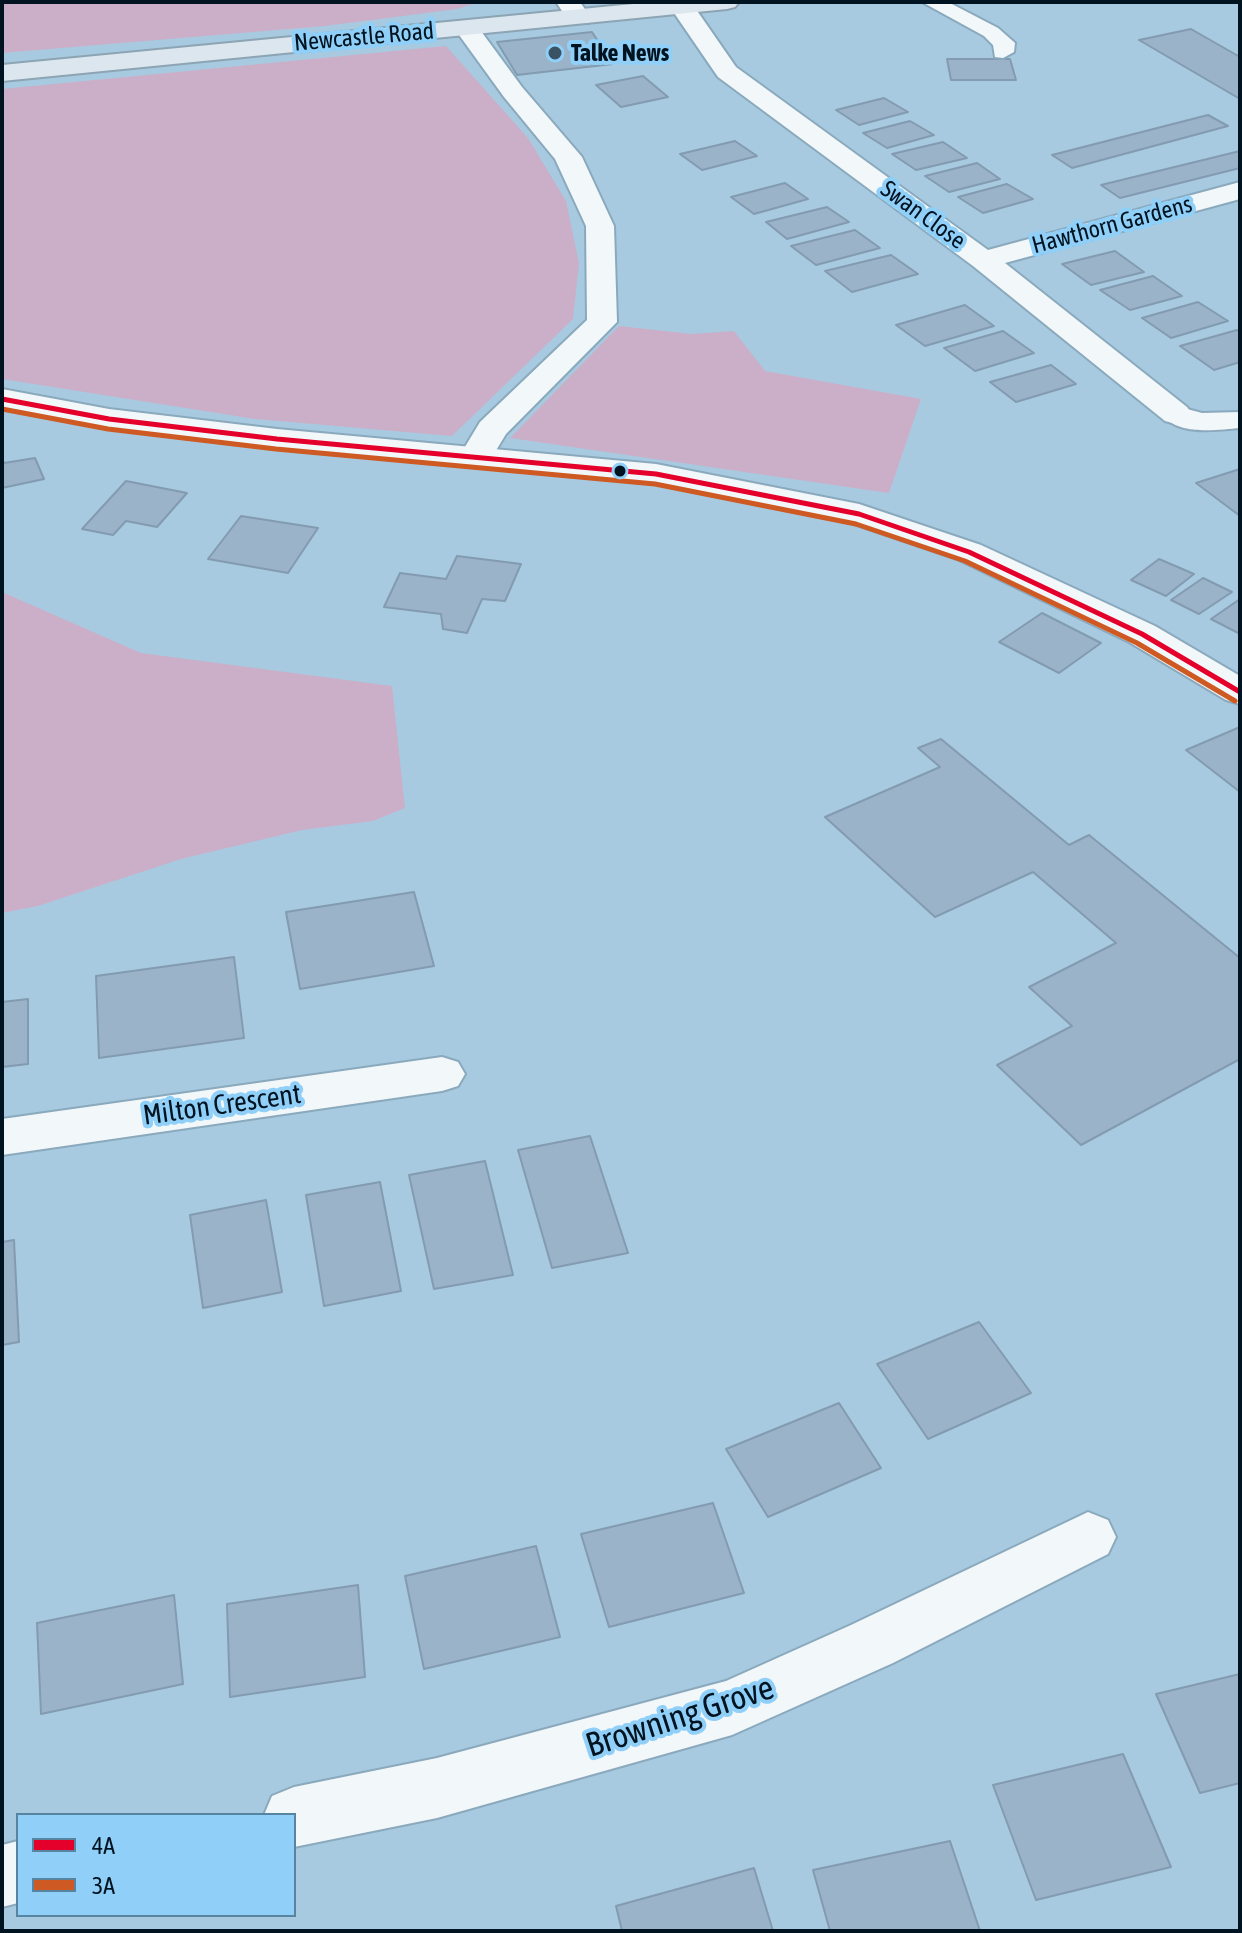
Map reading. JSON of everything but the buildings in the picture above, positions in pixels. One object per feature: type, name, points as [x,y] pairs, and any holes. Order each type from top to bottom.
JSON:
[{"type":"highway","name":"Newcastle Road","points":[[2,73],[466,28],[573,10],[682,7],[727,2]]},
{"type":"street","name":"Swan Close","points":[[682,7],[727,72],[983,260],[1176,414]]},
{"type":"street","points":[[466,28],[513,92],[568,157],[600,226],[602,322],[492,429],[477,455]]},
{"type":"street","name":"Hawthorn Gardens","points":[[983,260],[1240,190]]},
{"type":"street","points":[[2,399],[155,424],[277,439],[477,455],[656,474],[859,514],[983,559],[1142,634],[1240,692]]},
{"type":"street","name":"Milton Crescent","points":[[2,1137],[442,1074]]},
{"type":"street","name":"Browning Grove","points":[[296,1817],[437,1788],[732,1707],[872,1644],[1088,1537]]},
{"type":"lane","points":[[932,2],[991,32],[1004,43],[1003,52]]},
{"type":"lane","points":[[1176,414],[1200,422],[1240,420]]},
{"type":"shaded area","points":[[2,2],[479,2],[457,9],[325,26],[2,53]]},
{"type":"shaded area","points":[[446,46],[528,138],[566,201],[579,263],[573,319],[452,436],[255,419],[2,379],[2,89]]},
{"type":"shaded area","points":[[619,326],[692,334],[734,331],[765,371],[921,399],[889,493],[510,438]]},
{"type":"shaded area","points":[[2,592],[141,653],[392,686],[405,808],[373,821],[302,830],[181,859],[38,906],[2,913]]},
{"type":"transit line","name":"4A","points":[[2,399],[109,419],[277,439],[656,474],[859,514],[969,552],[1142,634],[1240,692]]},
{"type":"transit line","name":"3A","points":[[2,409],[108,429],[276,449],[655,484],[856,524],[965,561],[1137,643],[1235,701]]},
{"type":"place","name":"Talke News","points":[[555,53]]}]
